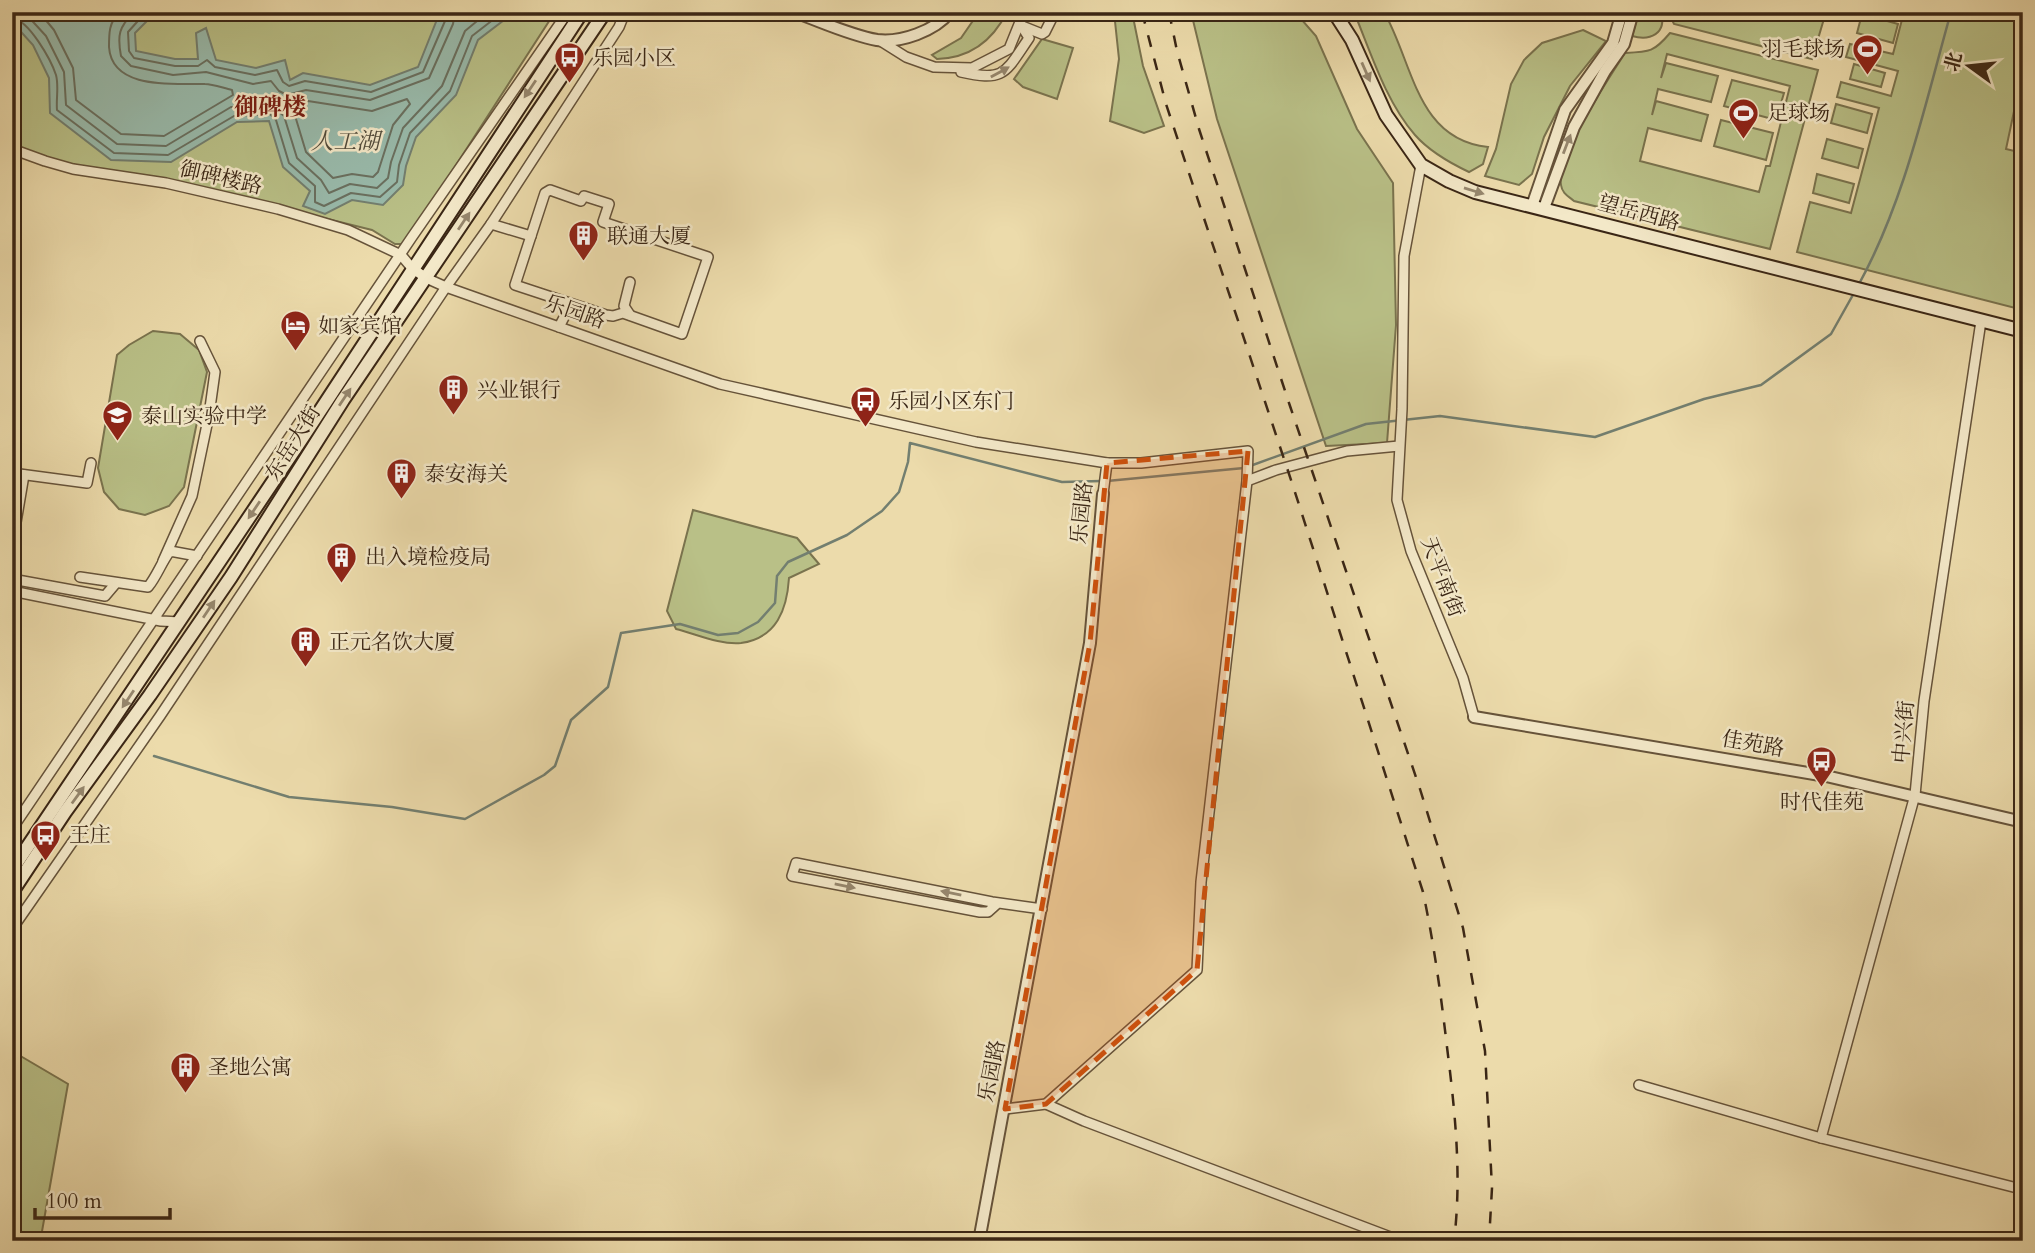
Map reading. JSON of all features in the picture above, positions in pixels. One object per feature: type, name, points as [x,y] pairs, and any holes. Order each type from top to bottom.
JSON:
[{"type":"main road","name":"东岳大街","points":[[12,870],[180,622],[582,12]]},
{"type":"main road","name":"东岳大街","points":[[12,892],[224,586],[343,400],[605,12]]},
{"type":"main road","name":"望岳西路","points":[[1334,12],[1352,40],[1386,115],[1421,165],[1449,181],[1475,192],[2023,331]]},
{"type":"street","points":[[12,829],[568,12]]},
{"type":"street","points":[[12,929],[167,705],[446,287],[491,224],[619,27],[625,12]]},
{"type":"street","points":[[794,12],[879,40],[906,57],[933,68],[972,68],[1009,49],[1021,25],[1024,12]]},
{"type":"street","points":[[879,40],[917,35],[942,23],[950,12]]},
{"type":"street","points":[[1021,25],[1042,34],[1055,12]]},
{"type":"street","points":[[1538,207],[1565,110],[1614,43],[1622,12]]},
{"type":"street","points":[[1538,207],[1574,127],[1605,71],[1624,44],[1633,12]]},
{"type":"street","points":[[942,68],[988,78],[1007,70],[1029,38],[1021,25]]},
{"type":"street","name":"御碑楼路","points":[[12,149],[44,162],[74,169],[166,183],[278,209],[348,230],[401,255],[412,268]]},
{"type":"street","name":"天平南街","points":[[1421,165],[1404,256],[1402,409],[1397,500],[1411,551],[1463,678],[1474,717]]},
{"type":"street","points":[[550,190],[581,201],[584,195],[609,204],[603,222],[708,257],[682,334],[623,313],[606,315],[571,303],[515,285],[545,193],[550,190]]},
{"type":"street","points":[[491,224],[531,236]]},
{"type":"street","name":"乐园路","points":[[412,268],[446,287],[720,384],[976,442],[1107,467],[1090,643],[979,1241]]},
{"type":"street","points":[[630,282],[624,306],[630,315]]},
{"type":"street","points":[[559,327],[571,303]]},
{"type":"street","name":"中兴街","points":[[1821,1138],[1915,795],[1924,701],[1980,321]]},
{"type":"street","points":[[163,561],[170,551],[192,496],[215,372],[200,341]]},
{"type":"street","points":[[1247,477],[1347,451],[1399,446]]},
{"type":"street","points":[[1046,1104],[1197,970],[1201,882],[1248,451],[1107,467]]},
{"type":"street","points":[[12,473],[87,483],[91,463]]},
{"type":"street","points":[[12,546],[24,475]]},
{"type":"street","points":[[80,577],[148,587],[157,577],[175,538]]},
{"type":"street","points":[[170,551],[197,556]]},
{"type":"street","points":[[12,579],[105,596],[116,583]]},
{"type":"street","points":[[12,591],[155,620],[180,622]]},
{"type":"street","name":"佳苑路","points":[[1474,717],[1826,776],[2023,821]]},
{"type":"street","points":[[998,903],[988,912],[980,912],[792,876],[796,863],[998,903],[1042,909]]},
{"type":"street","points":[[1639,1085],[1821,1138],[2021,1189],[2023,1197]]},
{"type":"street","points":[[1005,1109],[1046,1104],[1084,1121],[1401,1241]]},
{"type":"highlighted area","points":[[1248,451],[1197,970],[1046,1104],[1005,1109],[1042,909],[1090,643],[1107,463]]},
{"type":"green space","points":[[12,12],[555,12],[405,244],[395,244],[372,230],[239,197],[51,160],[12,147]]},
{"type":"green space","points":[[979,12],[1007,12],[987,40],[970,52],[937,59],[932,55],[961,38]]},
{"type":"green space","points":[[1114,12],[1132,12],[1143,66],[1164,126],[1144,133],[1110,121],[1119,59]]},
{"type":"green space","points":[[1191,12],[1295,12],[1316,36],[1357,129],[1393,183],[1396,325],[1387,443],[1326,446],[1217,119]]},
{"type":"green space","points":[[1354,12],[1384,12],[1420,96],[1431,114],[1445,130],[1464,141],[1488,147],[1483,164],[1469,172],[1427,147],[1415,135],[1387,92]]},
{"type":"green space","points":[[1639,12],[1661,12],[1662,26],[1656,34],[1632,36]]},
{"type":"green space","points":[[1668,12],[1826,12],[1812,59],[1674,24]]},
{"type":"green space","points":[[1904,12],[2023,12],[2023,83],[2020,83],[2006,149],[2023,153],[2023,310],[1797,252],[1810,202],[1851,213],[1879,108],[1837,97],[1841,82],[1891,96],[1898,71],[1846,57],[1850,44],[1893,54]]},
{"type":"green space","points":[[1862,14],[1898,24],[1893,43],[1857,33]]},
{"type":"green space","points":[[1583,30],[1606,41],[1570,86],[1544,137],[1532,174],[1519,185],[1485,176],[1496,149],[1511,84],[1524,60],[1542,43]]},
{"type":"green space","points":[[1670,33],[1818,70],[1770,249],[1574,201],[1563,190],[1562,172],[1575,138],[1596,98],[1625,53],[1651,50]],"holes":[[[1667,54],[1790,86],[1770,166],[1766,166],[1759,192],[1640,161],[1648,128],[1701,141],[1708,115],[1656,101],[1652,115],[1658,89],[1711,102],[1718,76],[1666,63],[1661,78]]]},
{"type":"green space","points":[[1042,39],[1073,48],[1057,99],[1023,87],[1014,79]]},
{"type":"green space","name":"羽毛球场","points":[[1854,64],[1885,73],[1881,87],[1850,79]]},
{"type":"green space","name":"足球场","points":[[1732,80],[1784,93],[1776,120],[1724,106]]},
{"type":"green space","points":[[1836,104],[1872,114],[1867,133],[1831,123]]},
{"type":"green space","name":"足球场","points":[[1721,120],[1773,133],[1766,160],[1714,146]]},
{"type":"green space","points":[[1827,139],[1863,149],[1858,168],[1822,158]]},
{"type":"green space","points":[[1817,174],[1854,184],[1849,203],[1813,193]]},
{"type":"green space","points":[[153,331],[180,334],[199,350],[207,372],[184,487],[169,506],[145,515],[119,509],[104,492],[98,468],[117,355]]},
{"type":"green space","points":[[693,510],[797,538],[819,564],[789,578],[786,601],[778,620],[763,635],[753,640],[733,643],[716,641],[676,629],[667,611]]},
{"type":"green space","points":[[12,1051],[68,1084],[41,1237],[37,1241],[12,1238]]},
{"type":"water","name":"人工湖","points":[[16,12],[155,13],[135,33],[136,51],[175,59],[198,59],[196,33],[206,28],[216,60],[256,68],[285,60],[290,80],[303,73],[370,85],[418,67],[440,12],[512,14],[478,40],[456,95],[416,137],[403,185],[383,205],[352,200],[325,214],[303,206],[310,191],[283,167],[269,121],[237,122],[171,162],[111,160],[50,113],[49,78],[33,45],[13,23]]},
{"type":"waterway","points":[[1859,284],[1875,252],[1901,185],[1951,12]]},
{"type":"waterway","points":[[1250,466],[1366,424],[1440,416],[1595,437],[1704,399],[1761,385],[1831,334],[1854,293]]},
{"type":"waterway","points":[[154,756],[289,797],[392,807],[465,819],[544,775],[555,766],[571,720],[608,687],[621,633],[680,624],[718,635],[738,633],[758,622],[775,603],[777,576],[788,562],[847,535],[882,511],[899,492],[908,462],[910,443],[1062,482],[1101,481]]},
{"type":"waterway","points":[[1107,481],[1244,468]]},
{"type":"railway","points":[[1142,12],[1166,104],[1293,486],[1423,892],[1440,989],[1455,1119],[1457,1192],[1454,1241]]},
{"type":"railway","points":[[1169,12],[1199,129],[1420,789],[1463,928],[1485,1051],[1492,1188],[1489,1241]]},
{"type":"place","name":"羽毛球场","points":[[1868,76]]},
{"type":"place","name":"乐园小区","points":[[569,85]]},
{"type":"place","name":"足球场","points":[[1744,140]]},
{"type":"place","name":"联通大厦","points":[[584,263]]},
{"type":"place","name":"如家宾馆","points":[[295,353]]},
{"type":"place","name":"兴业银行","points":[[454,417]]},
{"type":"place","name":"乐园小区东门","points":[[865,428]]},
{"type":"place","name":"泰山实验中学","points":[[118,443]]},
{"type":"place","name":"泰安海关","points":[[401,501]]},
{"type":"place","name":"出入境检疫局","points":[[342,584]]},
{"type":"place","name":"正元名饮大厦","points":[[306,669]]},
{"type":"place","name":"时代佳苑","points":[[1822,789]]},
{"type":"place","name":"王庄","points":[[46,862]]},
{"type":"place","name":"圣地公寓","points":[[185,1094]]},
{"type":"district","name":"御碑楼","points":[[270,107]]}]
